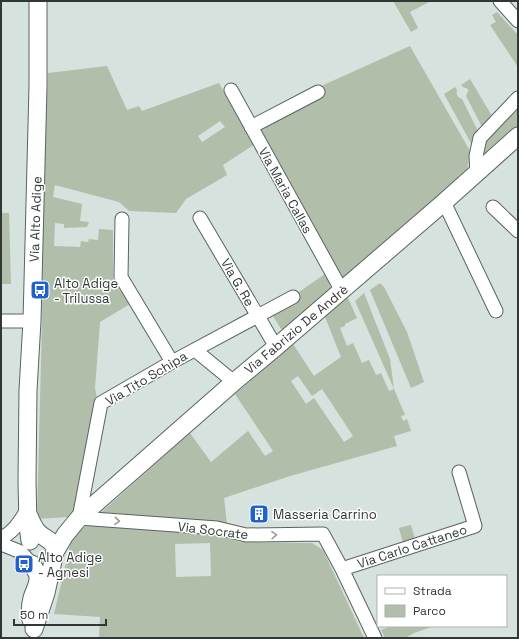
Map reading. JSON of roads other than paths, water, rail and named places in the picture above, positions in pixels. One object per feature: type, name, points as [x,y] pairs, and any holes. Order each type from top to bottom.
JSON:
[{"type":"street","name":"Via Alto Adige","points":[[34,633],[46,593],[43,545],[28,526],[26,481],[38,86],[38,1]]},
{"type":"street","points":[[500,1],[518,21]]},
{"type":"street","name":"Via Maria Callas","points":[[231,90],[342,291]]},
{"type":"street","points":[[251,127],[318,92]]},
{"type":"street","points":[[477,173],[476,156],[480,138],[518,98]]},
{"type":"street","name":"Via Fabrizio De Andrè","points":[[43,545],[77,521],[234,382],[342,291],[518,136]]},
{"type":"street","points":[[444,202],[496,311]]},
{"type":"street","points":[[493,207],[518,232]]},
{"type":"street","name":"Via G. Re","points":[[200,218],[276,347]]},
{"type":"street","points":[[122,219],[121,276],[172,362]]},
{"type":"street","name":"Via Tito Schipa","points":[[77,521],[101,403],[172,362],[293,297]]},
{"type":"street","points":[[1,321],[32,321]]},
{"type":"street","points":[[195,350],[234,382]]},
{"type":"street","name":"Via Carlo Cattaneo","points":[[342,569],[475,526],[459,472]]},
{"type":"street","points":[[1,538],[15,528],[27,510]]},
{"type":"street","name":"Via Socrate","points":[[77,521],[217,528],[246,535],[323,534],[342,569]]},
{"type":"street","points":[[1,543],[43,545],[46,566],[37,566],[31,563],[21,552],[1,543]]},
{"type":"street","name":"Via Alto Adige","points":[[34,633],[30,614],[32,596],[35,591],[38,575],[27,558],[26,549],[43,545]]},
{"type":"street","points":[[342,569],[375,638]]},
{"type":"place","name":"Alto Adige - Trilussa","points":[[40,290]]},
{"type":"place","name":"Masseria Carrino","points":[[259,514]]},
{"type":"place","name":"Alto Adige - Agnesi","points":[[24,564]]}]
